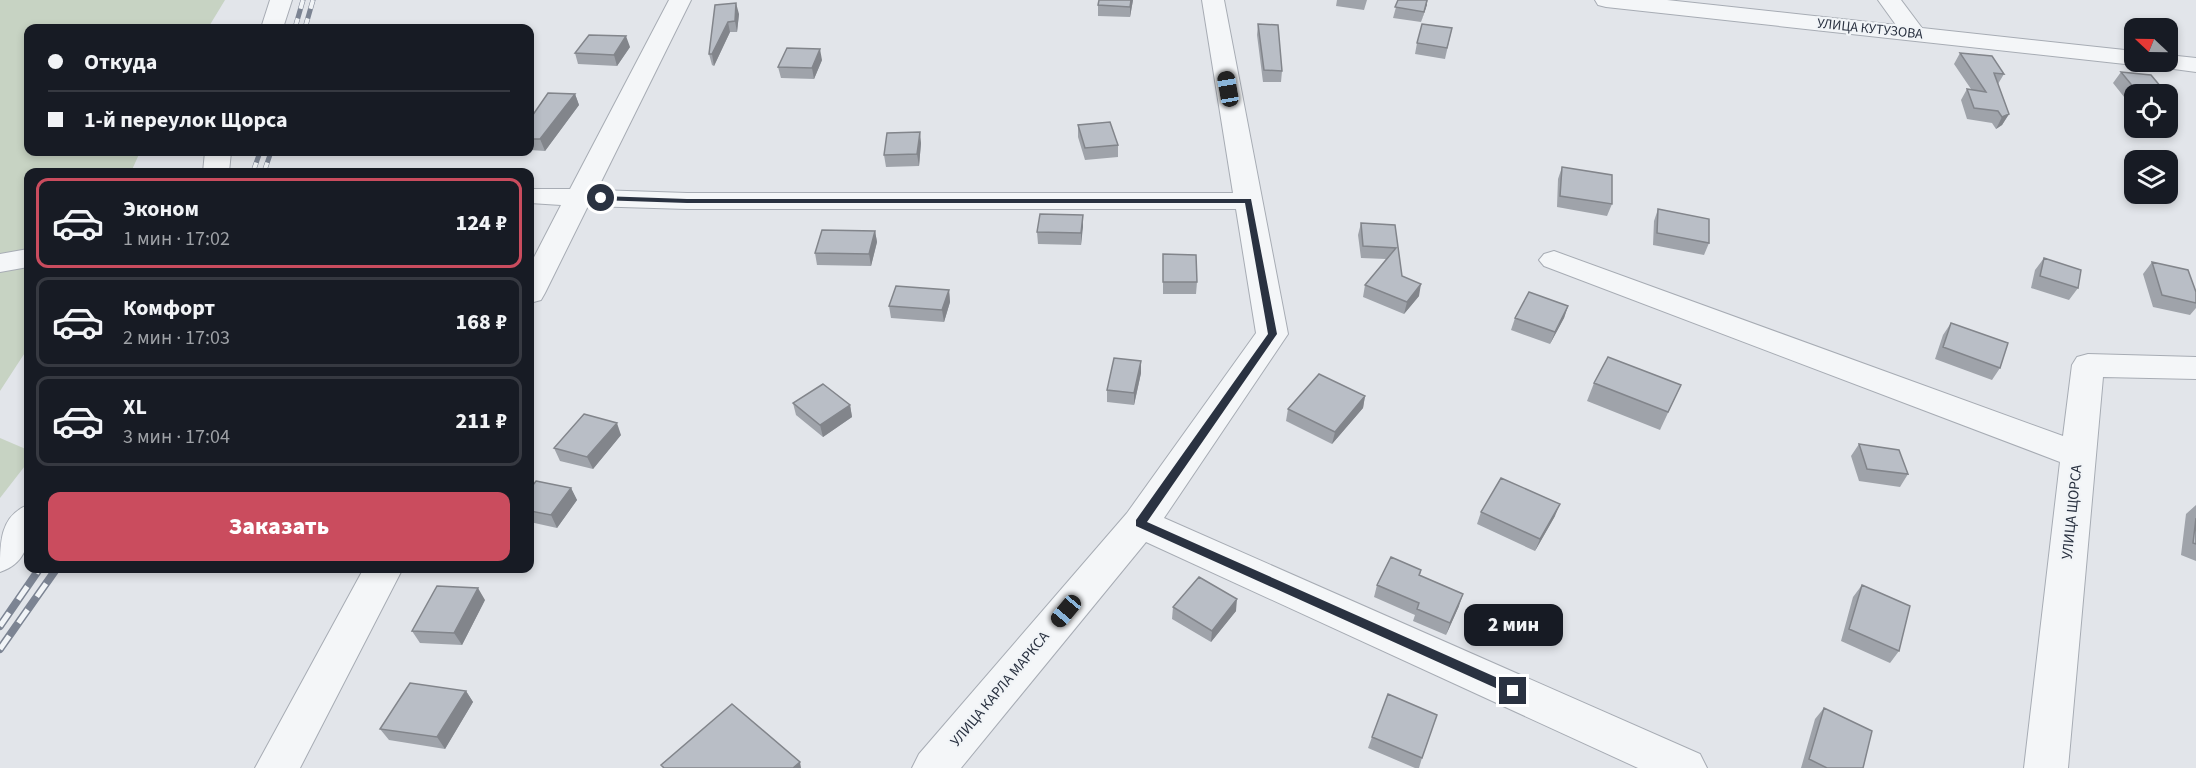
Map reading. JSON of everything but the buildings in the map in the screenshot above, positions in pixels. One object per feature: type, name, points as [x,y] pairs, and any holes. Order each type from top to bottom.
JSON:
[{"type":"street","points":[[273,24],[281,0]]},
{"type":"street","points":[[534,285],[680,0]]},
{"type":"street","name":"УЛИЦА КАРЛА МАРКСА","points":[[934,768],[1140,523],[1272,334],[1213,0]]},
{"type":"street","name":"УЛИЦА КУТУЗОВА","points":[[1606,0],[2124,57]]},
{"type":"street","points":[[1888,0],[1915,34]]},
{"type":"street","points":[[2178,63],[2196,65]]},
{"type":"street","points":[[534,196],[687,201],[1248,201]]},
{"type":"street","points":[[0,263],[24,259]]},
{"type":"street","points":[[1554,260],[2078,455]]},
{"type":"street","name":"УЛИЦА ЩОРСА","points":[[2046,768],[2088,365],[2196,368]]},
{"type":"street","points":[[1140,523],[1685,768]]},
{"type":"street","points":[[0,557],[24,524]]},
{"type":"street","points":[[277,768],[381,573]]},
{"type":"green space","points":[[0,0],[225,0],[210,24],[24,24],[24,156],[138,156],[133,168],[24,168],[24,354],[0,391]]},
{"type":"green space","points":[[0,438],[24,448],[24,467],[0,498]]},
{"type":"railway","points":[[296,24],[303,0]]},
{"type":"railway","points":[[306,24],[313,0]]},
{"type":"railway","points":[[254,168],[259,156]]},
{"type":"railway","points":[[265,168],[270,156]]},
{"type":"railway","points":[[0,626],[37,573]]},
{"type":"railway","points":[[0,649],[53,573]]},
{"type":"route","points":[[601,198],[687,201],[1248,201],[1272,334],[1140,523],[1513,691]]}]
